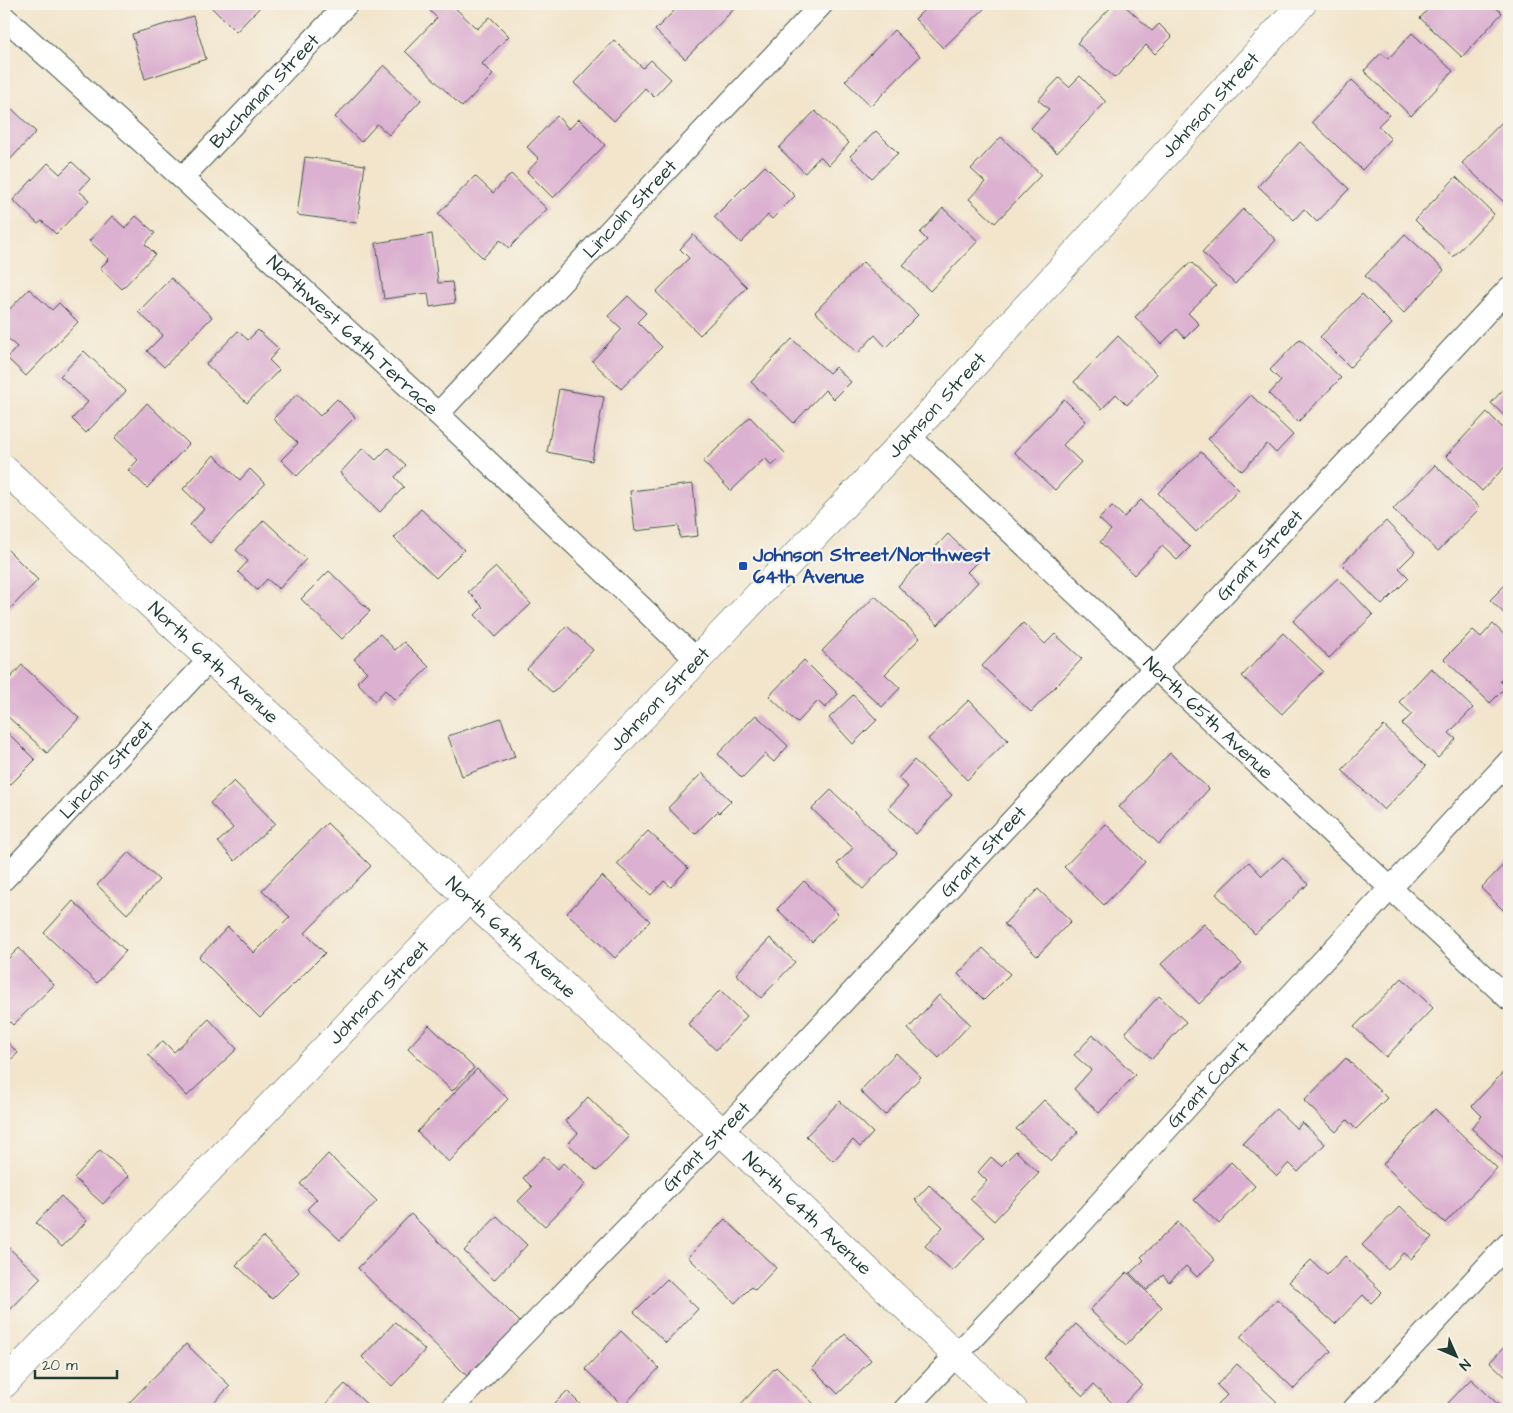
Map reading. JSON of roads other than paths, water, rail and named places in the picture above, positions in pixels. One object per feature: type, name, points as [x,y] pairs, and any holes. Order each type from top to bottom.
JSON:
[{"type":"street","name":"Buchanan Street","points":[[182,178],[347,4]]},
{"type":"street","name":"Lincoln Street","points":[[438,414],[822,4]]},
{"type":"street","name":"Johnson Street","points":[[4,1384],[909,436],[1302,4]]},
{"type":"street","name":"Northwest 64th Terrace","points":[[4,17],[438,414],[697,660]]},
{"type":"street","name":"Grant Street","points":[[451,1409],[722,1132],[1156,669],[1509,288]]},
{"type":"street","name":"North 65th Avenue","points":[[909,436],[1156,669],[1392,887],[1509,999]]},
{"type":"street","name":"North 64th Avenue","points":[[4,469],[722,1132],[1013,1409]]},
{"type":"street","name":"Lincoln Street","points":[[4,879],[210,659]]},
{"type":"street","name":"Grant Court","points":[[905,1409],[1078,1227],[1196,1096],[1509,761]]},
{"type":"street","points":[[1354,1409],[1509,1243]]},
{"type":"place","name":"Johnson Street/Northwest 64th Avenue","points":[[743,566]]}]
